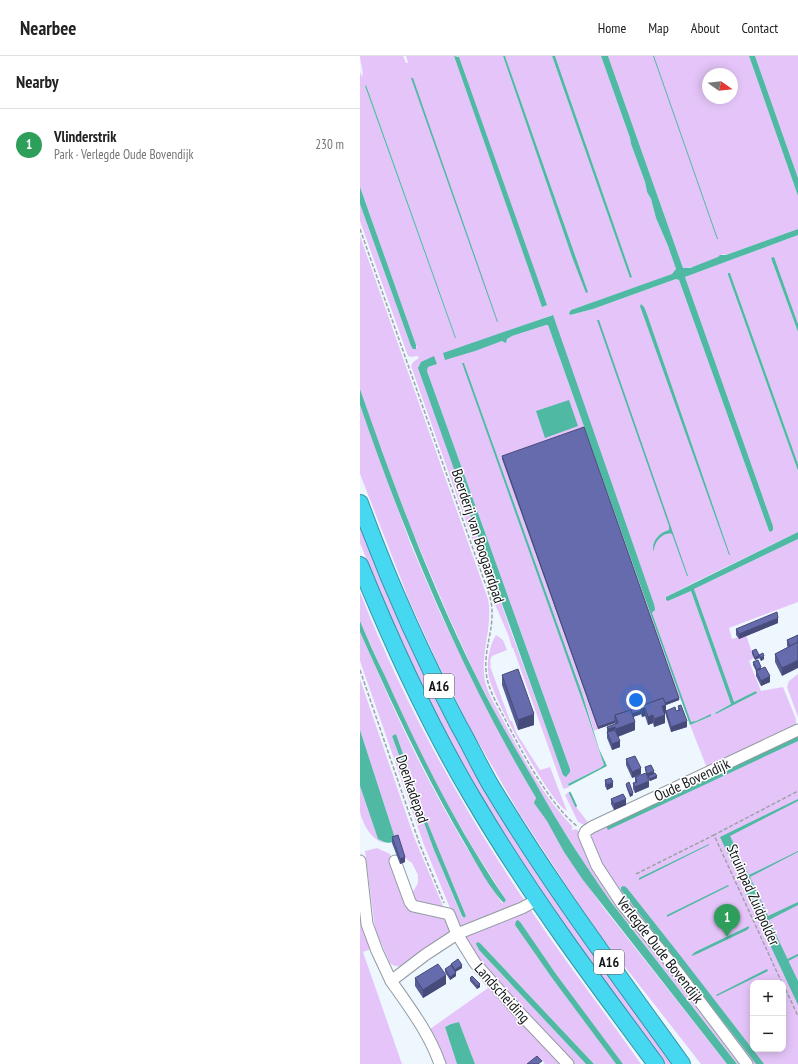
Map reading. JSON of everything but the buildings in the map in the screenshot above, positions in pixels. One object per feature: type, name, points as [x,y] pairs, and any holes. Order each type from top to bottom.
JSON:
[{"type":"highway","name":"A16","points":[[360,502],[411,629],[446,702],[489,783],[548,876],[682,1064]]},
{"type":"highway","name":"A16","points":[[360,566],[389,636],[431,722],[474,799],[537,900],[579,960],[656,1064]]},
{"type":"street","name":"Oude Bovendijk","points":[[586,832],[592,827],[798,730]]},
{"type":"street","name":"Verlegde Oude Bovendijk","points":[[586,832],[584,835],[585,840],[597,866],[622,904],[670,962],[747,1064]]},
{"type":"street","points":[[360,861],[368,924],[372,938],[391,981],[425,1030],[433,1045],[440,1064]]},
{"type":"street","points":[[395,861],[410,902],[413,906],[449,914]]},
{"type":"street","points":[[391,981],[425,955],[457,934],[522,908],[537,900]]},
{"type":"street","name":"Landscheiding","points":[[449,914],[457,934],[475,963],[568,1064]]},
{"type":"path","name":"Boerderij van Boogaardpad","points":[[360,229],[490,597],[492,618],[486,674],[490,688],[512,733],[542,784],[569,819],[586,832]]},
{"type":"path","name":"Doenkadepad","points":[[360,670],[420,845],[449,914]]},
{"type":"path","name":"Struinpad Zuidpolder","points":[[781,980],[714,835],[798,791]]},
{"type":"path","points":[[636,874],[714,835]]},
{"type":"path","name":"Struinpad Zuidpolder","points":[[786,990],[798,1016]]},
{"type":"shaded area","points":[[360,56],[403,56],[406,63],[408,63],[406,56],[454,56],[542,306],[458,56],[503,56],[572,257],[588,292],[505,56],[552,56],[630,278],[632,277],[555,56],[601,56],[645,182],[647,192],[651,199],[656,218],[676,269],[673,274],[571,310],[569,313],[570,315],[593,309],[676,279],[679,280],[769,531],[771,532],[773,530],[773,526],[685,277],[798,235],[798,324],[774,258],[771,258],[798,332],[798,464],[730,273],[728,275],[798,471],[798,532],[666,597],[668,601],[691,591],[731,704],[715,713],[716,714],[757,692],[756,691],[734,703],[694,589],[798,539],[798,602],[729,628],[732,639],[746,635],[754,658],[749,661],[761,691],[783,687],[796,719],[796,725],[707,768],[690,725],[711,716],[710,715],[691,723],[652,613],[654,612],[654,604],[552,315],[443,354],[464,354],[506,341],[512,336],[548,325],[681,700],[679,700],[502,459],[598,729],[594,731],[582,693],[463,363],[604,765],[568,784],[569,787],[563,788],[509,637],[495,604],[411,366],[413,362],[419,358],[417,356],[408,356],[360,221],[360,204],[411,346],[417,348],[360,187],[360,72],[362,77],[363,72]],"holes":[[[366,85],[455,337],[455,338],[365,86]],[[641,305],[647,314],[730,555]],[[421,362],[437,364],[428,367],[427,371],[570,769],[570,772],[564,776],[509,626]]]},
{"type":"shaded area","points":[[454,56],[459,57],[547,305],[542,307]]},
{"type":"shaded area","points":[[503,56],[505,56],[588,292],[586,293],[572,257]]},
{"type":"shaded area","points":[[552,56],[555,56],[632,277],[630,278]]},
{"type":"shaded area","points":[[601,56],[608,56],[683,268],[690,268],[720,255],[726,255],[798,229],[798,235],[685,277],[773,526],[773,530],[771,532],[769,531],[679,280],[676,279],[593,309],[570,315],[569,313],[571,310],[672,274],[676,269],[656,218],[651,199],[647,192],[645,182]]},
{"type":"shaded area","points":[[608,56],[749,56],[798,196],[798,229],[726,255],[723,254],[698,266],[683,268]]},
{"type":"shaded area","points":[[654,56],[718,239],[717,239]]},
{"type":"shaded area","points":[[749,56],[755,56],[798,178],[798,196]]},
{"type":"shaded area","points":[[755,56],[798,56],[798,178]]},
{"type":"shaded area","points":[[411,78],[413,78],[498,322],[497,322]]},
{"type":"shaded area","points":[[366,85],[456,338],[365,86]]},
{"type":"shaded area","points":[[360,187],[416,345],[416,349],[413,349],[411,346],[360,204]]},
{"type":"shaded area","points":[[360,236],[488,599],[489,618],[484,655],[484,674],[486,686],[491,697],[525,761],[552,803],[573,827],[572,830],[576,829],[582,834],[583,842],[743,1064],[737,1064],[611,902],[591,874],[543,798],[477,678],[411,528],[360,389]]},
{"type":"shaded area","points":[[774,257],[798,324],[798,332],[771,258]]},
{"type":"shaded area","points":[[728,273],[730,273],[798,464],[798,471],[728,275]]},
{"type":"shaded area","points":[[641,304],[647,314],[730,555],[640,306]]},
{"type":"shaded area","points":[[553,315],[654,604],[655,610],[652,613],[691,722],[711,714],[711,716],[690,725],[548,325],[512,336],[507,339],[506,343],[502,341],[445,360],[443,353]]},
{"type":"shaded area","points":[[597,320],[599,320],[688,576],[672,534],[665,534],[659,538],[655,545],[654,552],[653,545],[655,541],[659,535],[669,530],[669,526]]},
{"type":"shaded area","points":[[434,356],[437,364],[428,367],[427,371],[570,769],[570,772],[566,777],[563,775],[418,368],[421,362]]},
{"type":"shaded area","points":[[462,363],[464,363],[582,693],[599,749],[607,766],[569,786],[568,784],[604,765]]},
{"type":"shaded area","points":[[360,389],[386,462],[429,572],[460,643],[498,719],[572,844],[601,888],[737,1064],[727,1064],[583,880],[564,852],[547,821],[534,803],[536,798],[484,703],[438,606],[378,456],[360,405]]},
{"type":"shaded area","points":[[569,400],[578,426],[545,438],[536,411]]},
{"type":"shaded area","points":[[360,405],[411,545],[441,615],[473,681],[564,852],[603,907],[727,1064],[701,1064],[600,935],[519,813],[469,726],[438,664],[409,600],[360,474]]},
{"type":"shaded area","points":[[360,524],[413,651],[445,717],[503,820],[570,922],[674,1064],[665,1064],[562,924],[496,822],[457,756],[421,686],[387,610],[360,543]]},
{"type":"shaded area","points":[[798,532],[798,539],[694,589],[734,702],[756,691],[757,693],[716,714],[715,713],[731,704],[691,591],[668,601],[666,600],[666,597]]},
{"type":"shaded area","points":[[360,592],[395,674],[435,754],[457,793],[504,869],[542,926],[641,1064],[623,1064],[556,974],[521,923],[515,925],[552,978],[616,1064],[594,1064],[480,943],[477,942],[477,947],[479,950],[586,1064],[571,1064],[492,980],[457,925],[424,845],[360,661],[360,632],[388,696],[437,796],[468,850],[502,903],[506,900],[450,809],[421,755],[360,621]],"holes":[[[396,734],[426,819],[466,916],[464,918],[462,917],[434,850],[392,736]]]},
{"type":"shaded area","points":[[360,621],[426,763],[456,819],[506,900],[504,903],[494,892],[479,869],[424,768],[360,632]]},
{"type":"shaded area","points":[[496,635],[503,640],[507,650],[492,656],[490,666],[510,721],[512,721],[517,734],[540,770],[550,767],[567,811],[559,804],[548,790],[536,771],[500,705],[493,688],[488,672],[488,661],[490,650]]},
{"type":"shaded area","points":[[798,674],[798,717],[787,687],[789,681]]},
{"type":"shaded area","points":[[360,679],[414,837],[445,911],[417,905],[411,895],[418,883],[418,875],[412,863],[405,858],[396,841],[360,730]]},
{"type":"shaded area","points":[[360,730],[396,841],[391,843],[378,839],[360,786]]},
{"type":"shaded area","points":[[798,733],[798,1064],[752,1064],[626,902],[603,867],[591,841],[593,832]]},
{"type":"shaded area","points":[[396,734],[426,819],[466,916],[464,918],[434,850],[392,736]]},
{"type":"shaded area","points":[[798,735],[798,741],[608,830],[606,826]]},
{"type":"shaded area","points":[[360,786],[378,839],[385,843],[380,842],[372,836],[363,822],[360,812]]},
{"type":"shaded area","points":[[570,791],[574,804],[590,825],[586,826],[578,822],[565,795]]},
{"type":"shaded area","points":[[798,799],[798,801],[730,836],[749,875],[798,851],[750,877],[768,916],[798,902],[798,905],[769,920],[798,981],[798,1005],[720,837]]},
{"type":"shaded area","points":[[709,845],[639,880],[639,878]]},
{"type":"shaded area","points":[[377,848],[390,854],[408,901],[424,914],[428,915],[430,912],[443,915],[453,932],[403,966],[395,966],[390,963],[375,929],[365,851]]},
{"type":"shaded area","points":[[728,885],[729,886],[667,917],[667,915]]},
{"type":"shaded area","points":[[624,886],[627,888],[750,1046],[750,1052],[755,1052],[764,1064],[756,1064],[621,890],[621,887]]},
{"type":"shaded area","points":[[360,890],[374,948],[363,952],[402,1064],[360,1064]]},
{"type":"shaded area","points":[[518,920],[623,1064],[616,1064],[552,978],[515,925],[516,921]]},
{"type":"shaded area","points":[[749,926],[747,930],[692,956],[695,952]]},
{"type":"shaded area","points":[[477,942],[480,943],[594,1064],[586,1064],[479,950],[476,944]]},
{"type":"shaded area","points":[[767,969],[768,971],[717,996],[716,995]]},
{"type":"shaded area","points":[[488,988],[561,1064],[545,1064],[540,1058],[533,1064],[475,1064],[459,1022],[445,1027],[457,1064],[445,1064],[430,1029]]},
{"type":"shaded area","points":[[459,1022],[475,1064],[457,1064],[445,1027]]},
{"type":"waterway","points":[[570,793],[576,806]]},
{"type":"waterway","points":[[786,961],[798,955]]},
{"type":"place","name":"Vlinderstrik","points":[[727,937]]}]
